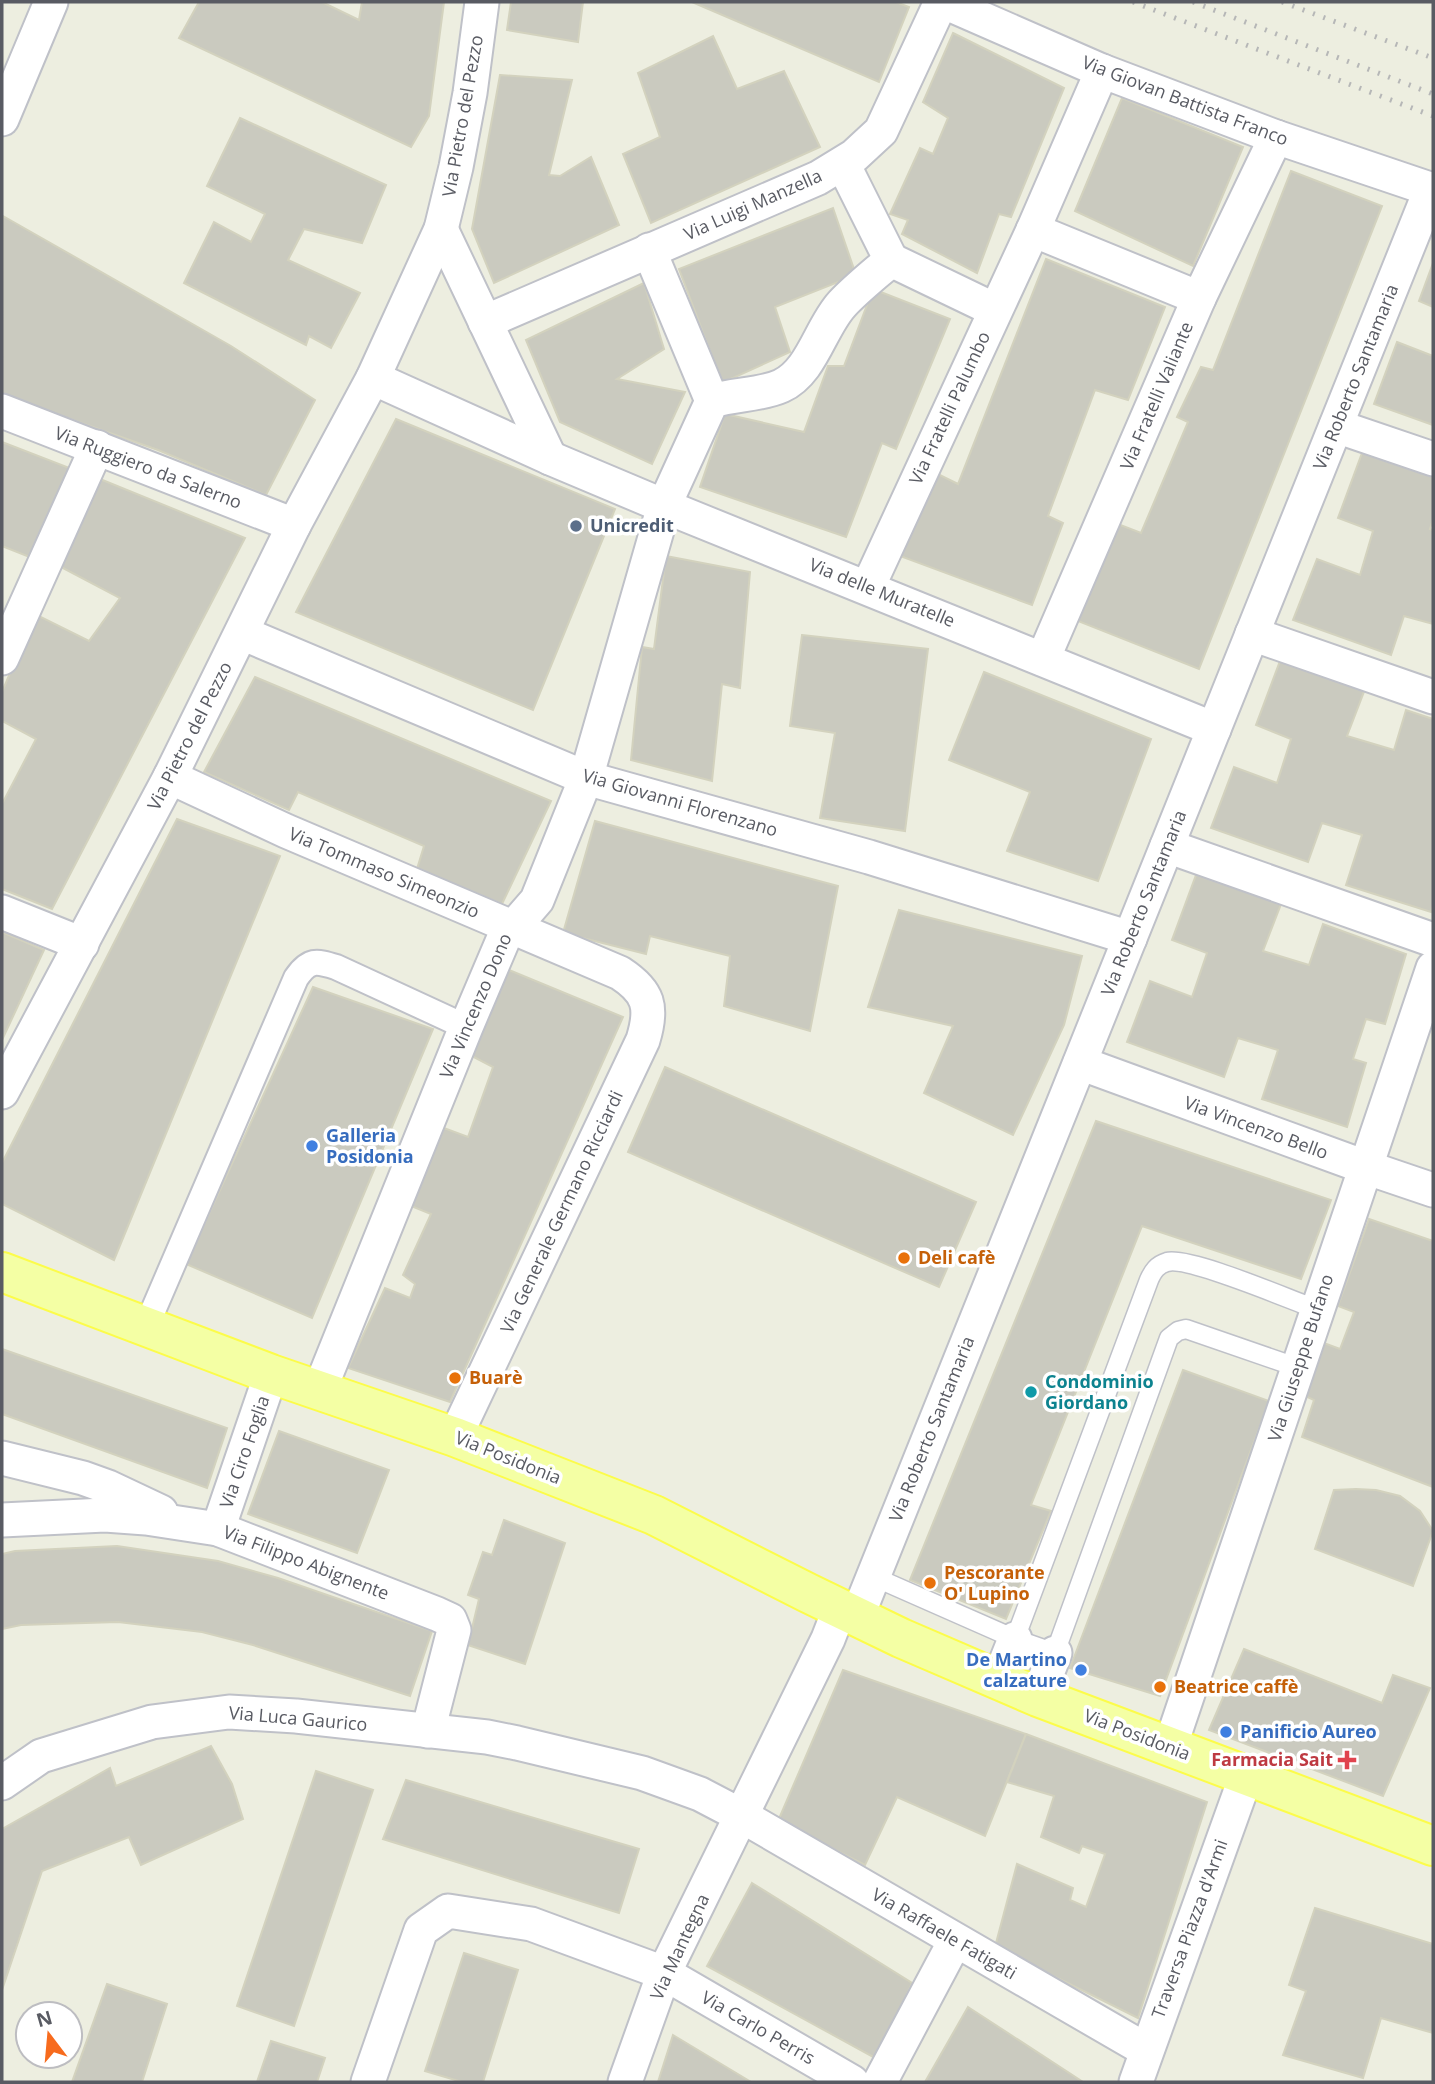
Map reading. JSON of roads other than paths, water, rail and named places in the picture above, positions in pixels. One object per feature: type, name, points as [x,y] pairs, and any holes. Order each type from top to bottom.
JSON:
[{"type":"main road","name":"Via Posidonia","points":[[2,1272],[271,1374],[455,1437],[654,1515],[848,1612],[1038,1697],[1432,1843]]},
{"type":"street","points":[[2,120],[51,2]]},
{"type":"street","name":"Via Pietro del Pezzo","points":[[2,1092],[170,777],[294,526],[373,377],[441,229],[470,93],[482,2]]},
{"type":"street","name":"Via Giovan Battista Franco","points":[[943,2],[1102,71],[1276,137],[1432,190]]},
{"type":"street","name":"Via Luigi Manzella","points":[[485,322],[818,178],[843,164],[881,131],[943,2]]},
{"type":"street","name":"Via Fratelli Palumbo","points":[[868,587],[1033,230],[1102,71]]},
{"type":"street","name":"Via Fratelli Valiante","points":[[1044,659],[1199,298],[1276,137]]},
{"type":"street","points":[[843,164],[891,260],[995,310]]},
{"type":"street","name":"Via Roberto Santamaria","points":[[848,1612],[872,1576],[1432,190]]},
{"type":"street","points":[[441,229],[550,458]]},
{"type":"street","points":[[1033,230],[1199,298]]},
{"type":"street","points":[[649,250],[712,401],[733,395],[765,392],[783,385],[797,375],[841,305],[891,260]]},
{"type":"street","name":"Via delle Muratelle","points":[[373,377],[550,458],[664,506],[1214,729]]},
{"type":"street","name":"Via Vincenzo Dono","points":[[320,1389],[509,926],[518,922],[537,900],[586,778],[664,506],[712,401]]},
{"type":"street","name":"Via Ruggiero da Salerno","points":[[2,411],[294,526]]},
{"type":"street","points":[[1336,426],[1433,459]]},
{"type":"street","points":[[2,658],[97,447]]},
{"type":"street","name":"Via Giovanni Florenzano","points":[[242,633],[586,778],[869,857],[1130,938]]},
{"type":"street","points":[[1252,634],[1433,697]]},
{"type":"street","name":"Via Tommaso Simeonzio","points":[[170,777],[286,831],[610,968],[638,984]]},
{"type":"street","points":[[1167,846],[1433,940]]},
{"type":"street","points":[[2,912],[82,944]]},
{"type":"street","points":[[146,1327],[296,978],[305,966],[314,962],[336,967],[466,1027]]},
{"type":"street","name":"Via Giuseppe Bufano","points":[[1170,1747],[1433,968]]},
{"type":"street","name":"Via Generale Germano Ricciardi","points":[[455,1437],[643,1040],[649,1014],[646,999],[638,984]]},
{"type":"street","name":"Via Vincenzo Bello","points":[[1080,1063],[1433,1190]]},
{"type":"street","name":"Via Ciro Foglia","points":[[218,1529],[271,1374]]},
{"type":"street","points":[[2,1458],[55,1470],[108,1487],[186,1524]]},
{"type":"street","name":"Via Filippo Abignente","points":[[2,1520],[105,1515],[218,1529],[450,1620],[454,1630],[452,1643],[428,1731]]},
{"type":"street","name":"Via Mantegna","points":[[625,2082],[664,1973],[828,1639],[848,1612]]},
{"type":"street","points":[[999,1679],[1015,1639]]},
{"type":"street","points":[[1038,1697],[1055,1653]]},
{"type":"street","name":"Via Luca Gaurico","points":[[2,1760],[41,1756],[152,1722],[229,1712],[296,1716],[517,1743]]},
{"type":"street","name":"Via Raffaele Fatigati","points":[[517,1743],[642,1773],[701,1794],[1146,2050]]},
{"type":"street","name":"Via Luca Gaurico","points":[[2,1783],[41,1756]]},
{"type":"street","name":"Traversa Piazza d'Armi","points":[[1136,2082],[1246,1776]]},
{"type":"street","name":"Via Carlo Perris","points":[[368,2082],[421,1930],[448,1911],[531,1924],[664,1973],[845,2080]]},
{"type":"street","points":[[880,2082],[955,1941]]},
{"type":"lane","points":[[1015,1639],[1144,1293],[1157,1267],[1169,1262],[1194,1264],[1317,1309]]},
{"type":"lane","points":[[872,1576],[1015,1639],[1055,1653],[1170,1338],[1178,1331],[1186,1329],[1299,1368]]},
{"type":"railway","points":[[1133,2],[1433,116]]},
{"type":"railway","points":[[1193,2],[1433,94]]},
{"type":"railway","points":[[1282,2],[1433,58]]},
{"type":"place","name":"Unicredit","points":[[576,526]]},
{"type":"place","name":"Galleria Posidonia","points":[[312,1146]]},
{"type":"place","name":"Deli cafè","points":[[904,1258]]},
{"type":"place","name":"Buarè","points":[[455,1378]]},
{"type":"place","name":"Condominio Giordano","points":[[1031,1392]]},
{"type":"place","name":"Pescorante O' Lupino","points":[[930,1583]]},
{"type":"place","name":"De Martino calzature","points":[[1081,1670]]},
{"type":"place","name":"Beatrice caffè","points":[[1160,1687]]},
{"type":"place","name":"Panificio Aureo","points":[[1226,1732]]},
{"type":"place","name":"Farmacia Sait","points":[[1347,1760]]}]
